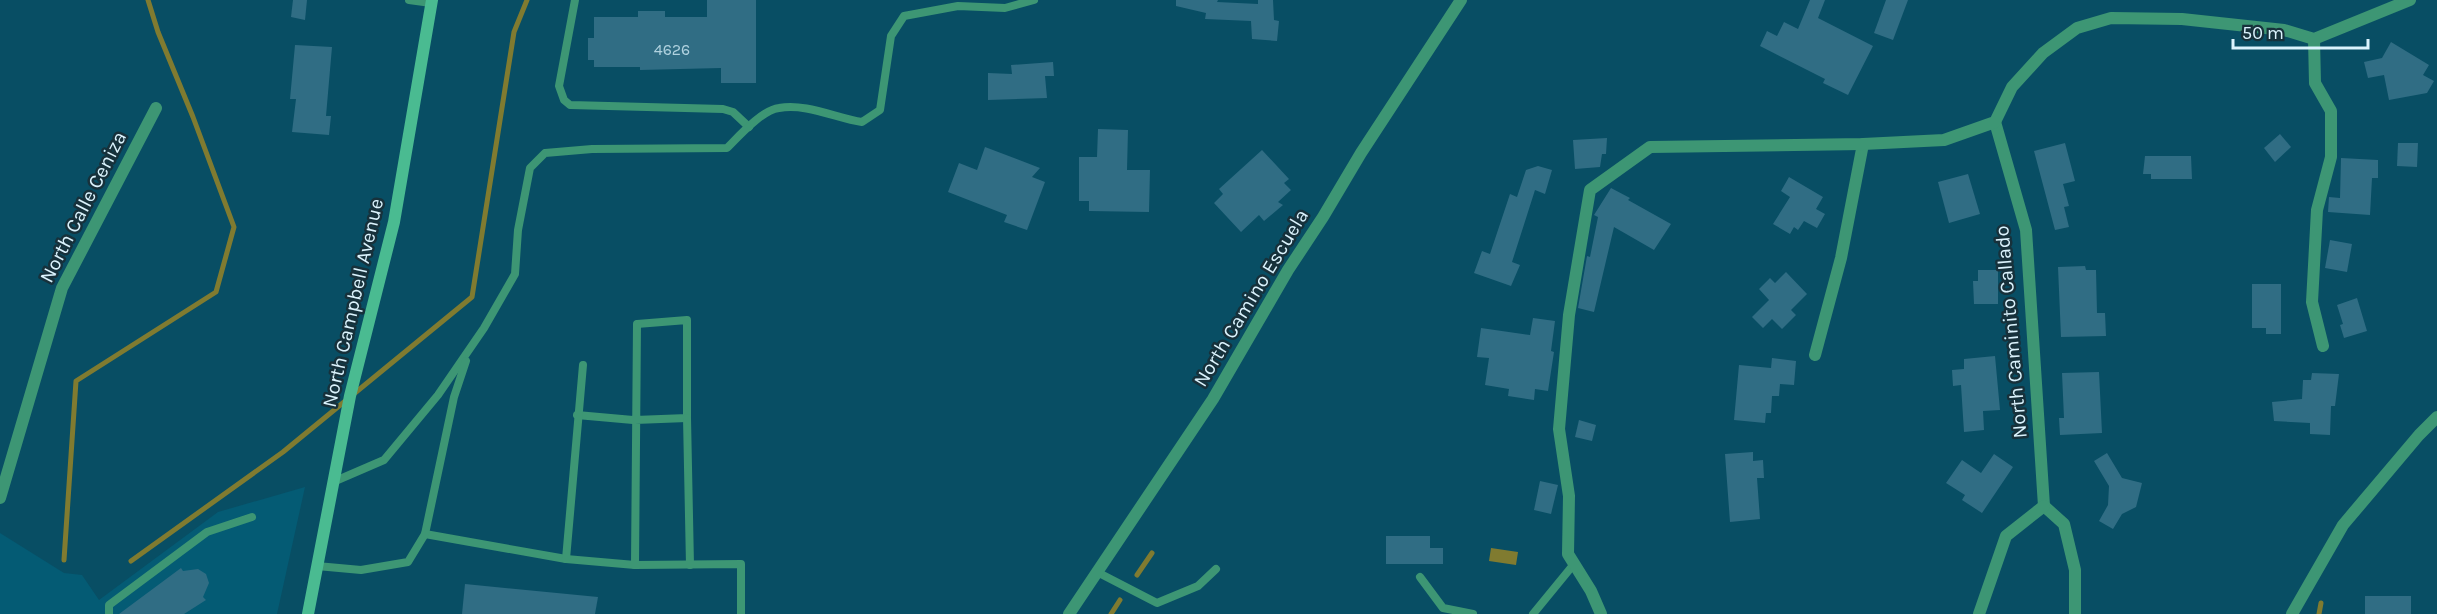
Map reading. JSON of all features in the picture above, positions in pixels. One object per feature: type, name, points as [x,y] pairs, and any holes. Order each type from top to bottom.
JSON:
[{"type":"main road","name":"North Campbell Avenue","points":[[308,614],[346,413],[394,222],[432,1]]},
{"type":"street","name":"North Camino Escuela","points":[[1069,614],[1213,399],[1288,270],[1461,0]]},
{"type":"street","points":[[1601,614],[1591,591],[1568,554],[1569,496],[1559,429],[1569,315],[1590,190],[1650,147],[1706,144],[1863,144],[1944,140],[1995,122],[2012,87],[2043,53],[2077,28],[2111,18],[2182,19],[2284,30],[2314,39],[2410,0]]},
{"type":"street","points":[[2314,39],[2315,83],[2331,111],[2331,157],[2317,210],[2312,302],[2322,346]]},
{"type":"street","name":"North Calle Ceniza","points":[[0,498],[62,288],[156,108]]},
{"type":"street","name":"North Caminito Callado","points":[[1995,122],[2026,230],[2044,506]]},
{"type":"street","points":[[1815,355],[1841,258],[1863,144]]},
{"type":"street","points":[[2292,614],[2343,525],[2437,417]]},
{"type":"street","points":[[1979,614],[2006,536],[2044,506],[2064,524],[2075,570],[2074,614]]},
{"type":"lane","points":[[409,0],[432,1]]},
{"type":"lane","points":[[575,0],[559,86],[564,100],[570,105],[723,109],[733,112],[749,127]]},
{"type":"lane","points":[[333,482],[384,460],[438,395],[470,350],[515,274],[518,230],[530,168],[545,153],[592,149],[727,148],[749,127],[777,108],[811,110],[862,123],[880,111],[891,36],[903,16],[958,6],[1005,8],[1034,0]]},
{"type":"lane","points":[[635,565],[637,324],[687,320],[690,565]]},
{"type":"lane","points":[[317,566],[361,570],[408,562],[425,534],[454,396],[470,350]]},
{"type":"lane","points":[[566,559],[583,365]]},
{"type":"lane","points":[[577,415],[635,420],[687,418]]},
{"type":"lane","points":[[110,614],[109,605],[207,532],[252,517]]},
{"type":"lane","points":[[425,534],[566,559],[635,565],[741,564],[741,614]]},
{"type":"lane","points":[[1533,614],[1574,564]]},
{"type":"lane","points":[[1097,572],[1157,603],[1198,586],[1216,570]]},
{"type":"lane","points":[[1420,577],[1443,608],[1473,614]]},
{"type":"shaded area","points":[[305,487],[277,614],[0,614],[0,533],[64,573],[82,575],[99,600],[218,512]]},
{"type":"shaded area","points":[[1491,548],[1518,552],[1516,565],[1489,561]]},
{"type":"building","points":[[293,0],[307,0],[305,20],[291,17]]},
{"type":"building","points":[[707,0],[756,0],[756,83],[721,83],[721,68],[640,70],[640,67],[594,67],[594,60],[588,60],[588,38],[594,38],[594,17],[638,17],[638,11],[665,11],[665,17],[707,17]]},
{"type":"building","points":[[1176,0],[1218,0],[1217,2],[1258,4],[1258,0],[1273,0],[1274,20],[1279,21],[1277,41],[1252,39],[1251,21],[1205,19],[1206,13],[1176,6]]},
{"type":"building","points":[[1810,0],[1825,0],[1818,18],[1873,46],[1848,95],[1823,83],[1825,79],[1760,46],[1767,31],[1777,36],[1784,22],[1798,29]]},
{"type":"building","points":[[1886,0],[1908,0],[1893,40],[1874,33]]},
{"type":"building","points":[[2391,42],[2429,65],[2423,75],[2434,81],[2427,93],[2389,100],[2384,75],[2368,78],[2364,62],[2382,58]]},
{"type":"building","points":[[295,45],[332,47],[326,116],[331,116],[329,135],[292,132],[296,99],[290,99]]},
{"type":"building","points":[[1053,62],[1054,76],[1045,76],[1047,98],[988,100],[988,73],[1012,74],[1011,65]]},
{"type":"building","points":[[1098,129],[1128,130],[1127,170],[1150,170],[1149,212],[1089,211],[1089,201],[1079,201],[1079,157],[1097,157]]},
{"type":"building","points":[[2280,134],[2291,147],[2275,162],[2264,148]]},
{"type":"building","points":[[1607,138],[1606,154],[1602,154],[1600,167],[1575,169],[1573,140]]},
{"type":"building","points":[[2065,143],[2075,181],[2063,184],[2069,206],[2064,207],[2069,227],[2055,230],[2034,151]]},
{"type":"building","points":[[2398,143],[2418,143],[2417,167],[2397,166]]},
{"type":"building","points":[[985,147],[1040,168],[1032,177],[1045,182],[1027,230],[1004,222],[1007,215],[948,192],[959,163],[977,170]]},
{"type":"building","points":[[1262,150],[1289,179],[1284,183],[1291,190],[1278,202],[1283,205],[1264,221],[1259,215],[1241,232],[1214,203],[1223,194],[1219,189]]},
{"type":"building","points":[[2145,156],[2191,156],[2192,179],[2151,179],[2151,174],[2143,174]]},
{"type":"building","points":[[2341,158],[2378,160],[2378,178],[2372,178],[2370,215],[2328,212],[2329,197],[2340,198]]},
{"type":"building","points":[[1538,166],[1552,170],[1545,194],[1535,190],[1512,262],[1520,265],[1511,286],[1474,273],[1482,251],[1490,254],[1510,194],[1517,197],[1526,170]]},
{"type":"building","points":[[1968,174],[1980,214],[1949,223],[1938,182]]},
{"type":"building","points":[[1789,177],[1823,197],[1816,209],[1825,214],[1817,228],[1804,221],[1798,230],[1794,227],[1790,234],[1773,224],[1790,197],[1781,191]]},
{"type":"building","points":[[1611,188],[1671,224],[1654,250],[1614,227],[1594,312],[1578,308],[1587,256],[1590,257],[1598,217],[1594,215]]},
{"type":"building","points":[[2330,240],[2352,244],[2347,272],[2325,268]]},
{"type":"building","points":[[2085,266],[2086,270],[2096,270],[2097,313],[2105,313],[2106,336],[2061,337],[2058,267]]},
{"type":"building","points":[[1978,270],[1998,270],[1998,304],[1974,304],[1973,281],[1978,281]]},
{"type":"building","points":[[1786,272],[1807,294],[1791,310],[1796,315],[1782,329],[1772,319],[1763,328],[1752,317],[1769,300],[1759,289],[1770,278],[1775,283]]},
{"type":"building","points":[[2252,284],[2281,284],[2281,334],[2266,334],[2266,328],[2252,328]]},
{"type":"building","points":[[2357,298],[2367,331],[2344,338],[2340,325],[2343,324],[2337,305]]},
{"type":"building","points":[[1533,318],[1555,321],[1551,351],[1554,352],[1548,391],[1535,389],[1534,400],[1508,396],[1509,389],[1485,385],[1489,358],[1477,357],[1481,328],[1530,335]]},
{"type":"building","points":[[1995,356],[2000,410],[1983,411],[1984,430],[1964,432],[1961,385],[1953,386],[1952,370],[1964,369],[1964,359]]},
{"type":"building","points":[[1772,358],[1796,361],[1794,385],[1780,384],[1779,396],[1772,396],[1771,413],[1766,413],[1765,423],[1734,420],[1739,365],[1771,368]]},
{"type":"building","points":[[2099,372],[2102,433],[2060,435],[2059,418],[2064,418],[2062,373]]},
{"type":"building","points":[[2312,373],[2339,374],[2335,406],[2331,406],[2330,435],[2310,434],[2310,423],[2274,421],[2272,402],[2302,399],[2303,380],[2311,380]]},
{"type":"building","points":[[1579,420],[1596,425],[1592,441],[1575,437]]},
{"type":"building","points":[[1753,452],[1753,461],[1763,460],[1764,478],[1757,478],[1760,519],[1730,522],[1725,454]]},
{"type":"building","points":[[2107,453],[2122,478],[2142,483],[2136,507],[2122,514],[2113,529],[2099,521],[2108,505],[2109,486],[2094,461]]},
{"type":"building","points":[[1994,454],[2013,467],[1982,513],[1962,500],[1965,495],[1946,483],[1962,460],[1981,473]]},
{"type":"building","points":[[1540,481],[1558,485],[1551,514],[1534,510]]},
{"type":"building","points":[[1386,536],[1430,536],[1430,548],[1443,548],[1443,564],[1386,564]]},
{"type":"building","points":[[181,568],[183,571],[198,569],[206,574],[209,583],[203,597],[206,600],[184,614],[119,614]]},
{"type":"building","points":[[465,584],[598,597],[595,614],[462,614]]},
{"type":"building","points":[[2365,596],[2411,596],[2411,614],[2365,614]]},
{"type":"waterway","points":[[64,560],[76,381],[216,292],[234,227],[158,32],[148,0]]},
{"type":"waterway","points":[[131,561],[283,452],[472,297],[514,32],[527,0]]},
{"type":"waterway","points":[[1137,575],[1152,553]]},
{"type":"waterway","points":[[1111,614],[1120,600]]},
{"type":"waterway","points":[[2319,614],[2321,603]]}]
